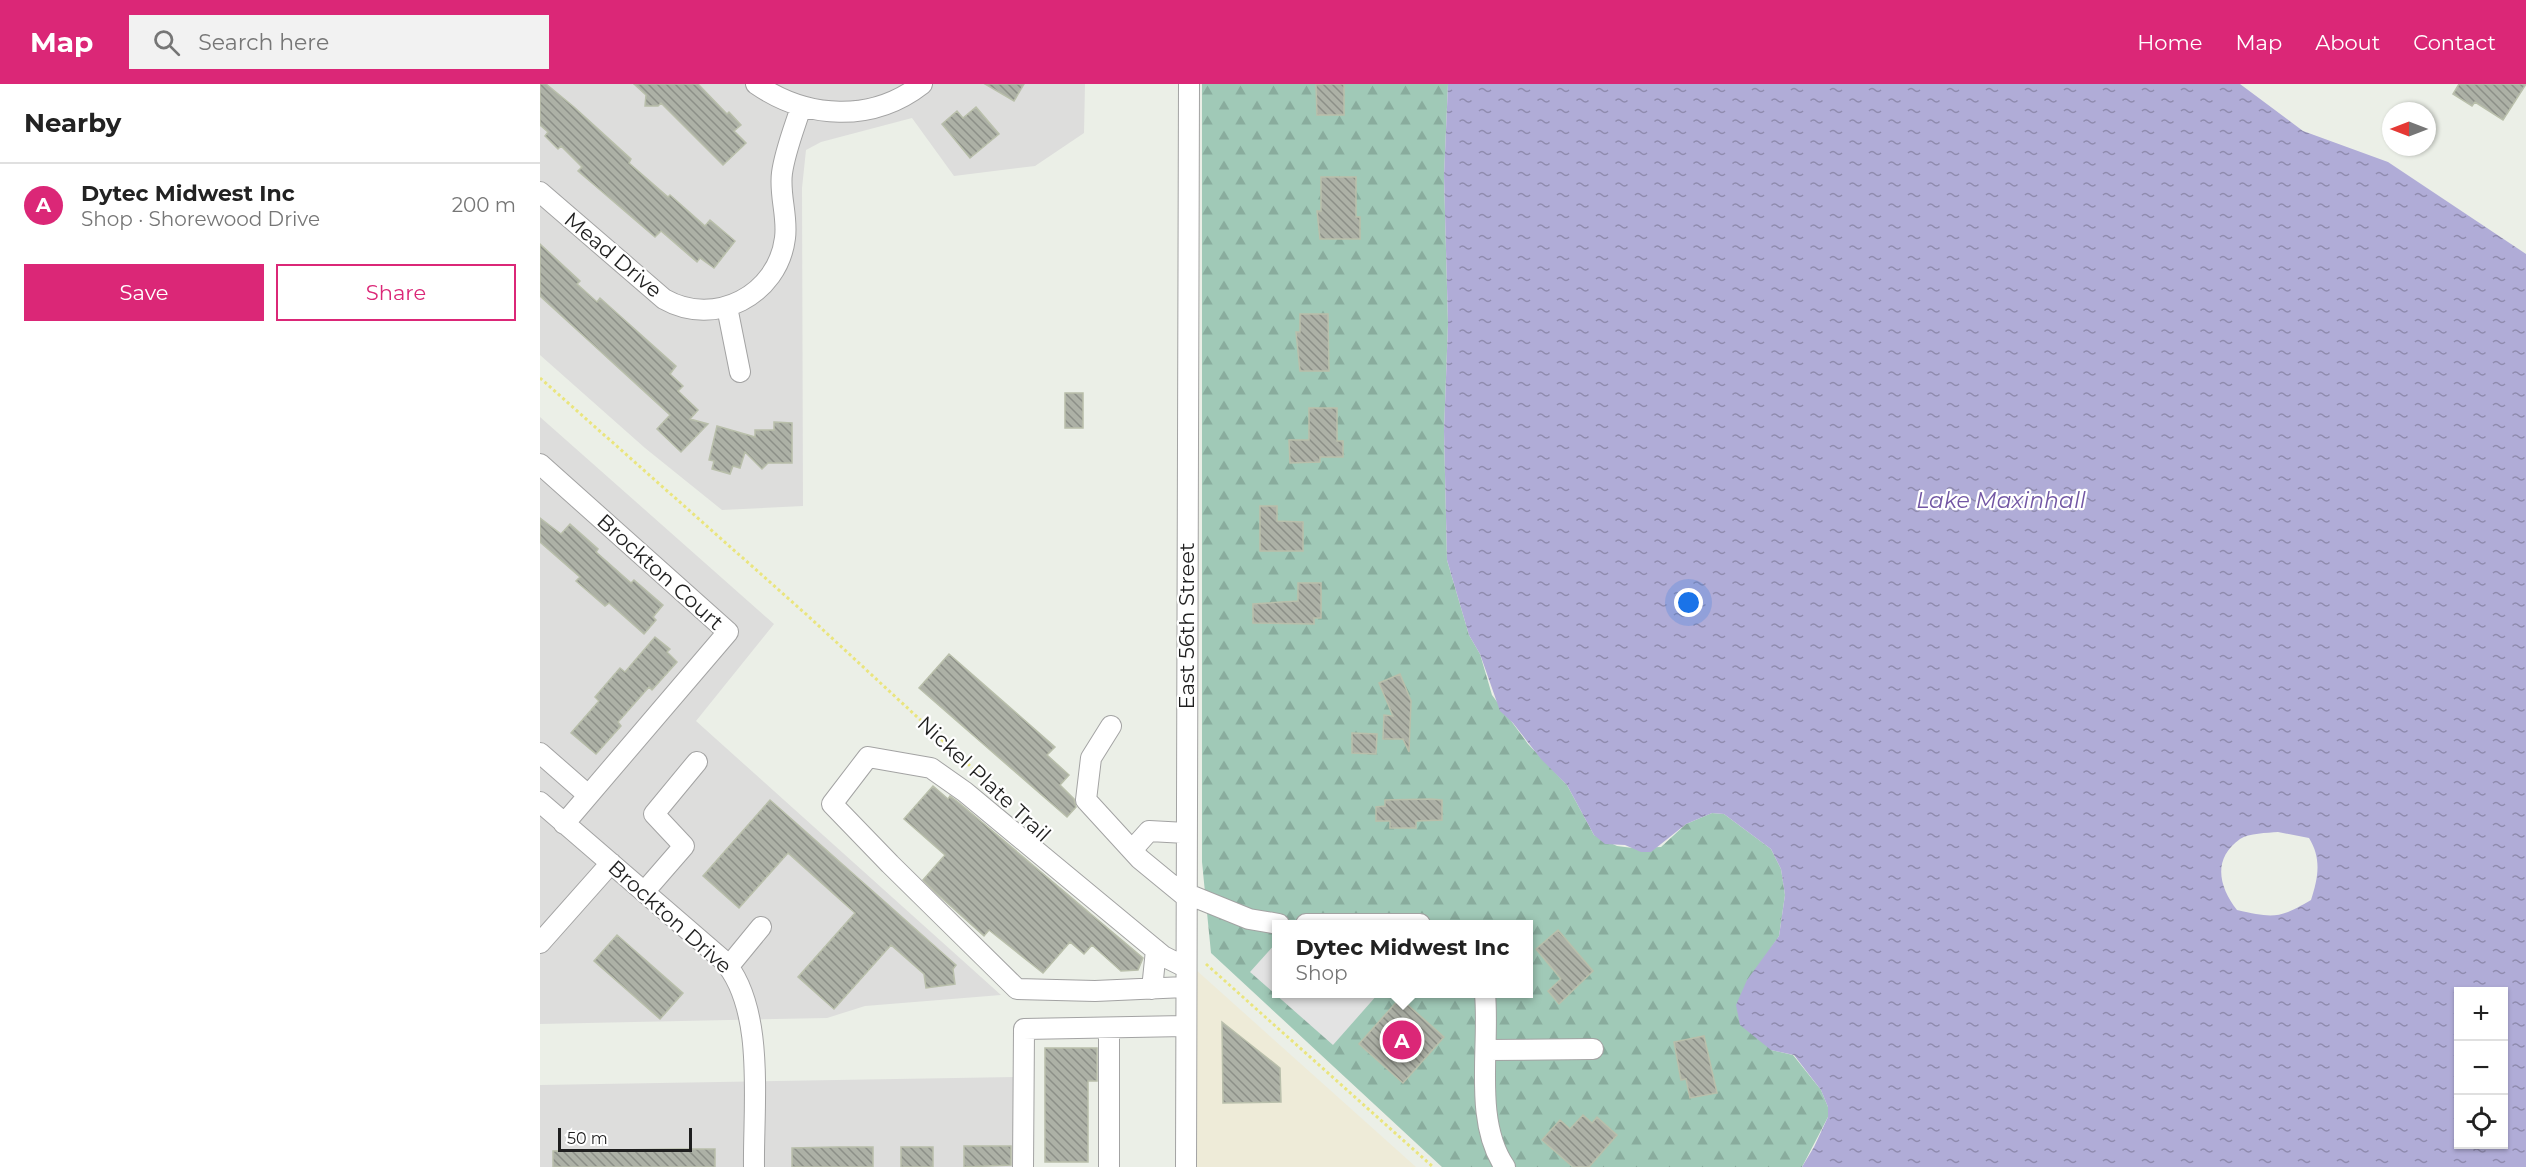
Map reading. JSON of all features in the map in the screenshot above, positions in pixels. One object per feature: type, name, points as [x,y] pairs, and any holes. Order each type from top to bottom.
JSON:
[{"type":"street","points":[[756,84],[776,97],[801,107],[831,112],[864,110],[896,100],[922,84]]},
{"type":"street","name":"East 56th Street","points":[[1186,1167],[1189,84]]},
{"type":"street","name":"Mead Drive","points":[[540,192],[664,299],[695,310],[727,307],[755,292],[777,267],[785,236],[782,174],[801,107]]},
{"type":"street","points":[[727,307],[740,372]]},
{"type":"street","name":"Brockton Court","points":[[540,464],[728,632],[564,824]]},
{"type":"street","points":[[1111,726],[1091,758],[1086,800],[1132,850],[1185,895],[1249,919],[1272,923]]},
{"type":"street","points":[[540,753],[588,795]]},
{"type":"street","points":[[1185,963],[1156,950],[965,792],[931,768],[868,757],[832,804],[1017,989],[1095,991],[1185,987]]},
{"type":"street","points":[[644,892],[684,846],[654,814],[698,762]]},
{"type":"street","name":"Brockton Drive","points":[[540,802],[729,966],[742,987],[749,1011],[753,1040],[754,1167]]},
{"type":"street","points":[[1132,850],[1149,831],[1186,833]]},
{"type":"street","points":[[540,943],[610,863]]},
{"type":"street","points":[[729,966],[761,927]]},
{"type":"street","points":[[1152,989],[1156,950]]},
{"type":"street","points":[[1485,998],[1487,1050],[1485,1075],[1488,1114],[1495,1146],[1505,1167]]},
{"type":"street","points":[[1023,1167],[1024,1029],[1185,1026]]},
{"type":"street","points":[[1109,1028],[1109,1167]]},
{"type":"street","points":[[1487,1050],[1593,1050]]},
{"type":"path","name":"Nickel Plate Trail","points":[[540,378],[807,615],[1014,806]]},
{"type":"path","points":[[1185,963],[1199,958],[1433,1167]]},
{"type":"shaded area","points":[[540,84],[1085,84],[1084,133],[1035,166],[954,176],[912,118],[821,142],[806,150],[802,188],[803,506],[722,510],[645,448],[540,355]]},
{"type":"shaded area","points":[[540,417],[774,624],[696,721],[1001,995],[865,1006],[827,1018],[540,1024]]},
{"type":"shaded area","points":[[1272,947],[1272,991],[1250,972]]},
{"type":"shaded area","points":[[1195,969],[1416,1167],[1196,1167]]},
{"type":"shaded area","points":[[1280,998],[1374,998],[1333,1045]]},
{"type":"shaded area","points":[[1015,1077],[1017,1167],[540,1167],[540,1085]]},
{"type":"green space","points":[[1202,84],[1448,84],[1444,176],[1448,324],[1444,431],[1447,560],[1469,635],[1480,654],[1492,695],[1528,744],[1567,785],[1594,835],[1617,846],[1661,847],[1686,824],[1712,813],[1724,814],[1771,849],[1781,869],[1785,895],[1779,936],[1771,948],[1771,1050],[1793,1055],[1821,1090],[1828,1107],[1828,1117],[1802,1167],[1442,1167],[1211,953],[1202,862]]},
{"type":"water","name":"Lake Maxinhall","points":[[1448,84],[2240,84],[2303,131],[2388,162],[2526,254],[2526,1167],[1802,1167],[1828,1117],[1828,1107],[1821,1090],[1794,1055],[1771,1050],[1740,1025],[1736,1005],[1747,980],[1779,936],[1785,895],[1781,869],[1771,849],[1724,814],[1712,813],[1686,824],[1651,852],[1641,852],[1625,845],[1605,844],[1594,835],[1567,785],[1541,759],[1513,723],[1500,711],[1480,654],[1469,635],[1447,560],[1444,431],[1448,324],[1444,176]],"holes":[[[2278,832],[2309,838],[2317,861],[2311,900],[2291,911],[2276,915],[2237,910],[2226,892],[2221,873],[2225,855],[2231,847],[2244,837],[2258,834]]]},
{"type":"building","points":[[540,84],[546,84],[574,107],[631,159],[629,163],[668,197],[670,195],[705,226],[710,220],[735,241],[714,268],[700,258],[697,262],[661,231],[655,237],[578,171],[582,167],[561,146],[558,149],[545,136],[548,132],[540,125]]},
{"type":"building","points":[[634,84],[698,84],[741,125],[734,131],[746,143],[723,165],[661,103],[658,106],[645,106],[646,95]]},
{"type":"building","points":[[985,84],[1024,84],[1014,101]]},
{"type":"building","points":[[1316,84],[1344,84],[1344,115],[1317,115]]},
{"type":"building","points":[[2459,84],[2526,84],[2503,120],[2475,102],[2472,106],[2453,94]]},
{"type":"building","points":[[976,107],[999,134],[970,158],[942,124],[957,111],[963,118]]},
{"type":"building","points":[[1321,177],[1356,177],[1356,217],[1360,217],[1360,239],[1320,239],[1317,211],[1321,211]]},
{"type":"building","points":[[540,244],[580,281],[577,284],[597,302],[600,298],[676,366],[670,374],[683,386],[678,391],[698,410],[690,419],[708,424],[681,452],[657,429],[670,415],[540,296]]},
{"type":"building","points":[[1300,314],[1328,314],[1329,371],[1300,371],[1296,332],[1300,332]]},
{"type":"building","points":[[1065,393],[1083,393],[1083,428],[1065,428]]},
{"type":"building","points":[[1309,408],[1337,408],[1337,441],[1343,441],[1343,457],[1320,457],[1320,462],[1290,463],[1289,440],[1309,440]]},
{"type":"building","points":[[774,422],[792,423],[792,463],[768,463],[762,469],[745,452],[740,468],[733,466],[730,474],[712,469],[714,461],[709,460],[717,426],[755,437],[755,430],[774,430]]},
{"type":"building","points":[[1260,506],[1277,506],[1277,521],[1303,522],[1303,551],[1260,551]]},
{"type":"building","points":[[540,518],[561,534],[570,524],[598,549],[596,552],[631,583],[634,580],[663,605],[653,617],[656,620],[644,634],[609,603],[605,606],[576,581],[580,577],[540,542]]},
{"type":"building","points":[[1298,583],[1321,583],[1321,618],[1314,618],[1314,624],[1253,623],[1253,604],[1298,601]]},
{"type":"building","points":[[655,637],[670,649],[667,652],[677,662],[652,690],[649,687],[618,722],[621,726],[596,754],[571,733],[599,701],[595,697],[620,668],[625,672]]},
{"type":"building","points":[[949,654],[1055,747],[1047,755],[1069,775],[1060,785],[1074,799],[1076,807],[1067,817],[919,688]]},
{"type":"building","points":[[1400,674],[1411,701],[1409,752],[1403,739],[1383,739],[1384,715],[1393,716],[1379,683]]},
{"type":"building","points":[[1352,733],[1377,734],[1376,754],[1352,753]]},
{"type":"building","points":[[933,786],[948,799],[950,796],[958,802],[1143,958],[1138,970],[1121,971],[1092,945],[1084,954],[1070,942],[1043,973],[989,930],[984,936],[923,880],[945,855],[904,819]]},
{"type":"building","points":[[770,800],[956,965],[953,969],[955,984],[926,988],[924,974],[891,945],[834,1009],[798,977],[855,913],[788,853],[739,908],[703,876]]},
{"type":"building","points":[[1385,800],[1442,800],[1442,820],[1416,821],[1416,828],[1390,828],[1390,821],[1376,821],[1376,807],[1385,806]]},
{"type":"building","points":[[1558,930],[1593,971],[1559,1004],[1548,991],[1561,979],[1536,949]]},
{"type":"building","points":[[617,935],[683,993],[660,1019],[594,961]]},
{"type":"building","points":[[1400,998],[1444,1037],[1403,1083],[1359,1044]]},
{"type":"building","points":[[1222,1022],[1280,1068],[1281,1102],[1223,1103]]},
{"type":"building","points":[[1704,1036],[1717,1093],[1690,1098],[1686,1079],[1681,1080],[1674,1042]]},
{"type":"building","points":[[1045,1048],[1097,1048],[1097,1081],[1088,1081],[1088,1162],[1045,1162]]},
{"type":"building","points":[[1583,1115],[1592,1123],[1597,1117],[1617,1135],[1589,1167],[1573,1167],[1542,1140],[1560,1120],[1570,1129]]},
{"type":"building","points":[[964,1146],[1011,1146],[1011,1165],[964,1167]]},
{"type":"building","points":[[873,1147],[873,1167],[792,1167],[792,1148]]},
{"type":"building","points":[[901,1147],[933,1147],[933,1167],[901,1167]]},
{"type":"building","points":[[715,1149],[715,1167],[553,1167],[553,1151]]},
{"type":"place","name":"Dytec Midwest Inc","points":[[1402,1040]]}]
